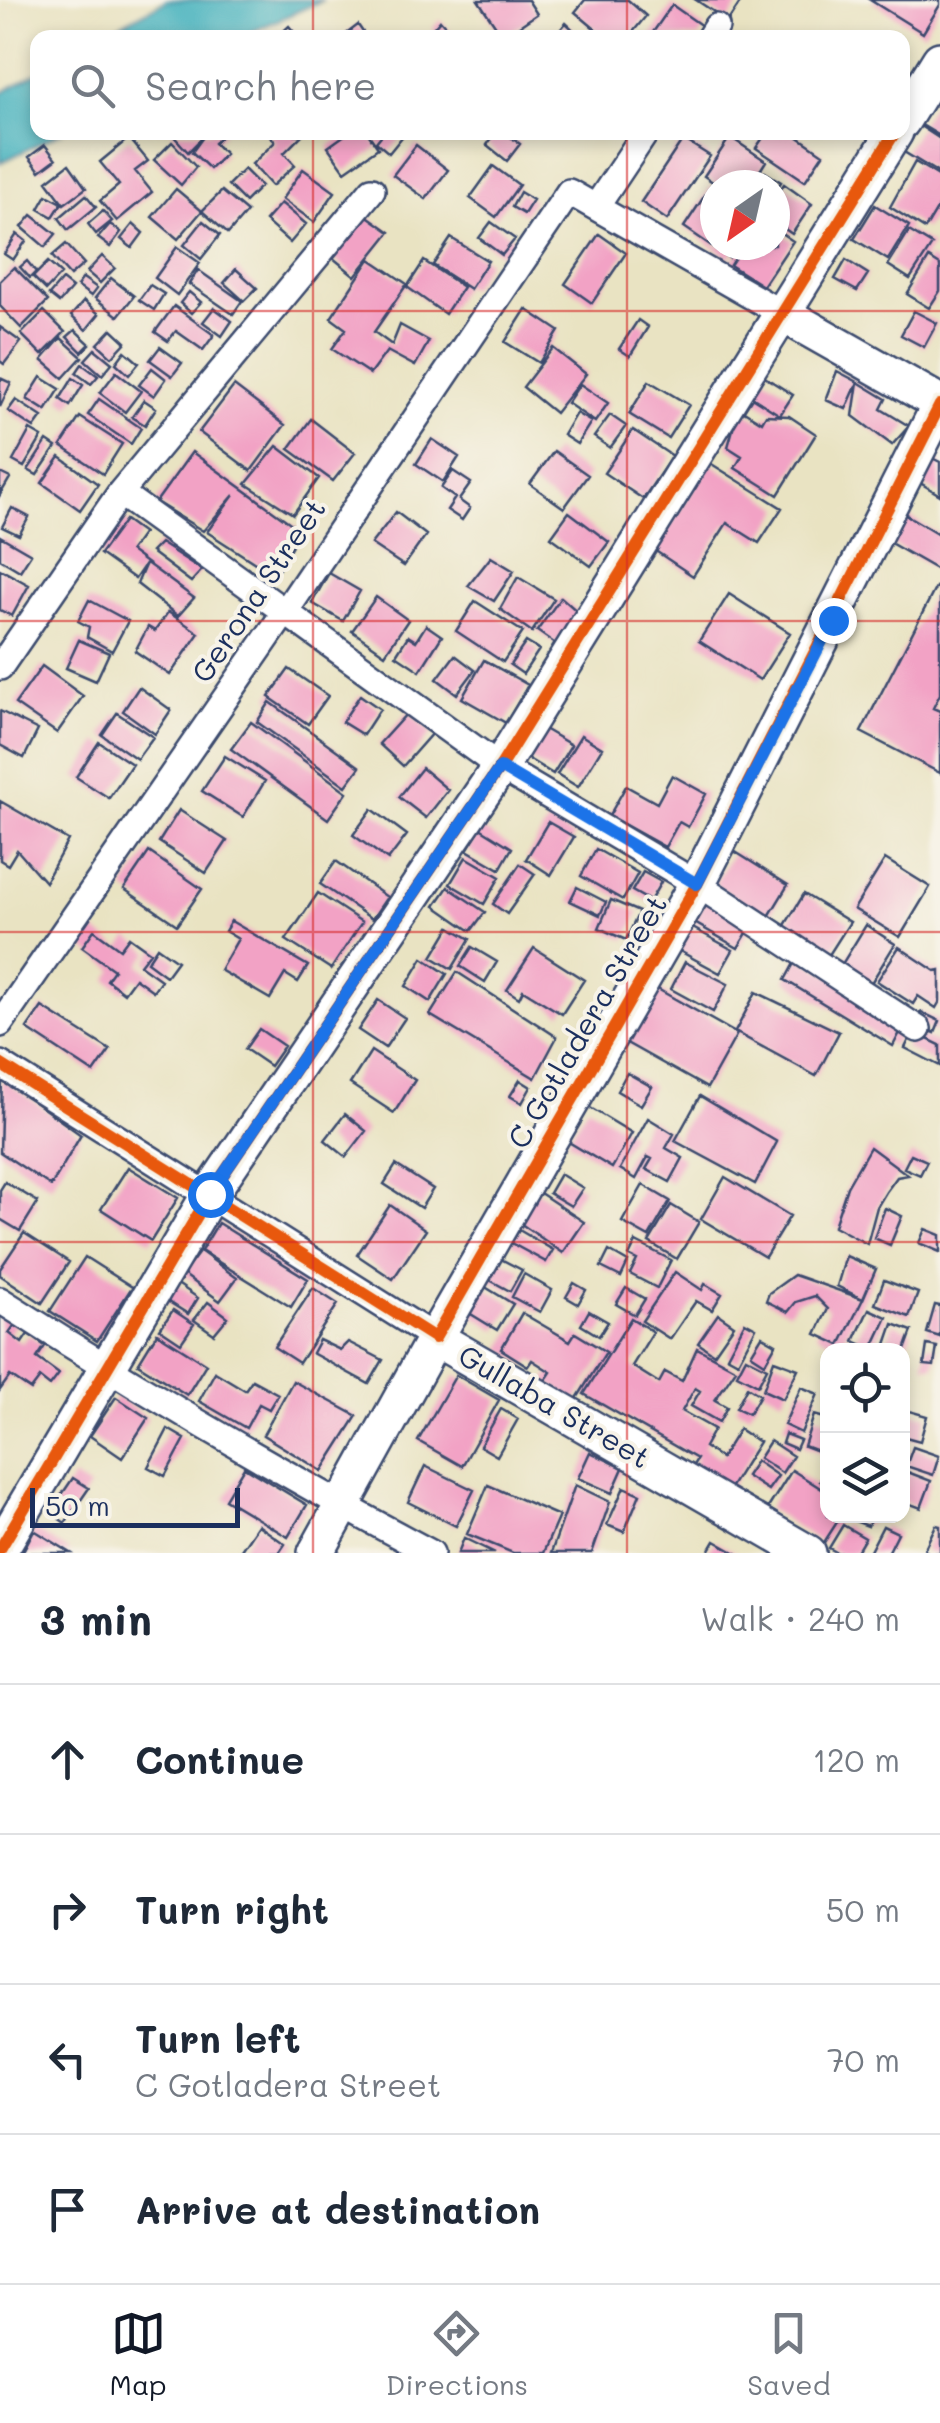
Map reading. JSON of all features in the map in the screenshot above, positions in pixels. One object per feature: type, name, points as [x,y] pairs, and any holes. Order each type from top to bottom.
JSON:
[{"type":"street","points":[[910,108],[940,60]]},
{"type":"street","points":[[641,140],[596,207],[940,404]]},
{"type":"street","points":[[0,1549],[210,1194],[500,767],[891,140]]},
{"type":"street","points":[[0,667],[120,493],[372,190]]},
{"type":"street","name":"Gerona Street","points":[[0,1024],[569,192],[596,207]]},
{"type":"street","name":"C Gotladera Street","points":[[316,1553],[434,1338],[697,884],[940,404]]},
{"type":"street","points":[[120,493],[500,767],[697,884],[918,1029]]},
{"type":"street","name":"Gullaba Street","points":[[0,1064],[434,1338],[808,1553]]},
{"type":"street","points":[[0,1300],[106,1368],[342,1506],[431,1553]]},
{"type":"water","points":[[167,0],[323,0],[256,30],[111,30]]},
{"type":"water","points":[[30,77],[30,140],[46,140],[0,163],[0,94]]},
{"type":"building","points":[[478,0],[528,0],[537,14],[513,30],[498,30]]},
{"type":"building","points":[[585,0],[628,0],[646,16],[635,30],[596,30],[575,12]]},
{"type":"building","points":[[696,0],[742,0],[728,21]]},
{"type":"building","points":[[870,0],[940,0],[940,5],[923,33]]},
{"type":"building","points":[[672,5],[705,28],[704,30],[655,30]]},
{"type":"building","points":[[440,20],[449,30],[435,30]]},
{"type":"building","points":[[933,103],[940,107],[940,136],[920,124]]},
{"type":"building","points":[[920,126],[940,139],[940,174],[904,152]]},
{"type":"building","points":[[127,140],[148,161],[135,171],[152,192],[117,221],[100,201],[119,185],[100,162]]},
{"type":"building","points":[[177,140],[200,140],[188,152]]},
{"type":"building","points":[[201,140],[217,140],[214,143],[225,154],[210,169],[192,152]]},
{"type":"building","points":[[297,140],[284,153],[295,165],[272,186],[252,164],[275,142]]},
{"type":"building","points":[[338,140],[372,140],[378,148],[345,171],[328,147]]},
{"type":"building","points":[[378,140],[400,140],[389,153]]},
{"type":"building","points":[[490,140],[515,140],[520,144],[507,161],[487,145]]},
{"type":"building","points":[[685,140],[710,156],[667,220],[641,202]]},
{"type":"building","points":[[728,140],[734,140],[766,161],[760,170],[708,170]]},
{"type":"building","points":[[762,140],[803,140],[823,154],[805,181],[756,148]]},
{"type":"building","points":[[172,142],[196,167],[181,185],[154,160]]},
{"type":"building","points":[[45,145],[56,159],[40,171],[29,157]]},
{"type":"building","points":[[416,145],[448,170],[426,199],[393,175]]},
{"type":"building","points":[[915,162],[940,177],[940,204],[925,229],[890,207]]},
{"type":"building","points":[[69,164],[86,188],[64,204],[47,181]]},
{"type":"building","points":[[493,166],[519,185],[496,217],[470,198]]},
{"type":"building","points":[[244,169],[261,186],[245,202],[228,185]]},
{"type":"building","points":[[303,169],[335,192],[314,222],[282,199]]},
{"type":"building","points":[[790,188],[812,204],[790,233]]},
{"type":"building","points":[[176,189],[202,211],[178,239],[152,217]]},
{"type":"building","points":[[222,191],[247,212],[228,234],[202,211]]},
{"type":"building","points":[[520,192],[533,200],[524,214],[512,207]]},
{"type":"building","points":[[47,195],[62,203],[53,217],[39,209]]},
{"type":"building","points":[[86,195],[96,207],[68,230],[59,218]]},
{"type":"building","points":[[281,203],[306,224],[290,243],[265,221]]},
{"type":"building","points":[[700,203],[700,238],[684,227]]},
{"type":"building","points":[[875,205],[909,226],[888,260],[854,239]]},
{"type":"building","points":[[359,210],[390,232],[355,276],[327,253]]},
{"type":"building","points":[[103,211],[112,221],[96,234],[88,224]]},
{"type":"building","points":[[32,215],[56,234],[45,247],[22,227]]},
{"type":"building","points":[[203,221],[220,235],[201,259],[184,245]]},
{"type":"building","points":[[491,222],[515,239],[502,255],[479,238]]},
{"type":"building","points":[[110,224],[121,232],[110,247],[98,238]]},
{"type":"building","points":[[133,224],[143,233],[132,248],[121,239]]},
{"type":"building","points":[[909,231],[932,245],[910,279],[888,265]]},
{"type":"building","points":[[17,234],[26,241],[13,260],[4,254]]},
{"type":"building","points":[[599,234],[626,253],[592,303],[565,284]]},
{"type":"building","points":[[451,238],[488,261],[470,289],[433,265]]},
{"type":"building","points":[[66,244],[84,264],[70,276],[52,256]]},
{"type":"building","points":[[177,247],[200,263],[177,295],[155,278]]},
{"type":"building","points":[[102,256],[115,268],[100,283],[87,272]]},
{"type":"building","points":[[929,258],[940,265],[940,291],[929,308],[907,294]]},
{"type":"building","points":[[370,259],[407,284],[374,332],[392,345],[400,325],[429,341],[415,366],[387,351],[370,374],[332,349],[346,329],[331,318]]},
{"type":"building","points":[[733,260],[780,260],[763,286],[730,265]]},
{"type":"building","points":[[846,260],[868,274],[857,291],[835,279]]},
{"type":"building","points":[[27,261],[36,272],[30,278],[20,267]]},
{"type":"building","points":[[424,261],[463,287],[445,314],[407,287]]},
{"type":"building","points":[[48,262],[61,274],[46,290],[33,277]]},
{"type":"building","points":[[14,267],[48,301],[21,328],[0,306],[0,281]]},
{"type":"building","points":[[236,269],[257,288],[244,301],[224,283]]},
{"type":"building","points":[[198,270],[242,301],[233,314],[189,284]]},
{"type":"building","points":[[83,278],[97,288],[91,296],[77,286]]},
{"type":"building","points":[[111,278],[134,296],[118,316],[95,298]]},
{"type":"building","points":[[62,280],[72,288],[59,303],[49,295]]},
{"type":"building","points":[[150,285],[164,294],[154,310],[139,300]]},
{"type":"building","points":[[189,292],[201,302],[191,313],[180,303]]},
{"type":"building","points":[[84,301],[99,314],[86,330],[71,316]]},
{"type":"building","points":[[174,306],[214,335],[203,350],[176,331],[168,341],[155,332]]},
{"type":"building","points":[[214,308],[232,321],[222,336],[203,322]]},
{"type":"building","points":[[526,309],[559,331],[539,363],[505,342]]},
{"type":"building","points":[[44,311],[65,332],[42,355],[21,334]]},
{"type":"building","points":[[914,311],[937,323],[924,347],[901,335]]},
{"type":"building","points":[[638,320],[648,327],[630,356],[619,349]]},
{"type":"building","points":[[0,327],[21,342],[4,364],[0,361]]},
{"type":"building","points":[[112,329],[126,342],[112,357],[98,344]]},
{"type":"building","points":[[75,330],[90,344],[82,352],[67,337]]},
{"type":"building","points":[[61,338],[82,357],[63,378],[42,360]]},
{"type":"building","points":[[160,347],[182,363],[172,376],[150,360]]},
{"type":"building","points":[[553,348],[586,374],[555,413],[523,387]]},
{"type":"building","points":[[95,349],[112,363],[102,375],[85,360]]},
{"type":"building","points":[[125,351],[139,363],[129,375],[116,363]]},
{"type":"building","points":[[82,364],[98,376],[91,384],[76,373]]},
{"type":"building","points":[[152,368],[166,379],[154,396],[139,385]]},
{"type":"building","points":[[837,371],[858,382],[846,409],[826,400]]},
{"type":"building","points":[[116,372],[141,391],[125,412],[100,393]]},
{"type":"building","points":[[763,376],[793,395],[780,415],[750,396]]},
{"type":"building","points":[[41,377],[60,389],[46,411],[27,399]]},
{"type":"building","points":[[0,378],[11,383],[0,407]]},
{"type":"building","points":[[73,378],[83,385],[70,406],[60,399]]},
{"type":"building","points":[[649,381],[689,405],[668,438],[629,414]]},
{"type":"building","points":[[858,382],[886,399],[881,409],[909,426],[892,445],[853,416]]},
{"type":"building","points":[[580,384],[608,403],[595,422],[567,403]]},
{"type":"building","points":[[234,386],[285,425],[251,471],[199,432]]},
{"type":"building","points":[[99,399],[141,428],[131,444],[88,415]]},
{"type":"building","points":[[16,400],[42,417],[34,428],[8,411]]},
{"type":"building","points":[[144,400],[156,408],[145,425],[132,417]]},
{"type":"building","points":[[739,408],[762,422],[766,415],[789,416],[816,434],[778,495],[735,468],[742,456],[728,447]]},
{"type":"building","points":[[576,413],[591,422],[577,444],[563,435]]},
{"type":"building","points":[[610,415],[626,426],[610,448],[594,437]]},
{"type":"building","points":[[80,417],[122,444],[103,474],[61,446]]},
{"type":"building","points":[[311,419],[355,453],[333,481],[289,449]]},
{"type":"building","points":[[30,430],[42,437],[24,467],[13,461]]},
{"type":"building","points":[[633,430],[672,456],[643,499],[604,473]]},
{"type":"building","points":[[432,439],[459,457],[443,482],[416,464]]},
{"type":"building","points":[[47,441],[56,447],[37,475],[28,470]]},
{"type":"building","points":[[277,446],[319,478],[293,514],[246,484]]},
{"type":"building","points":[[554,451],[588,475],[564,508],[530,484]]},
{"type":"building","points":[[192,452],[300,530],[275,576],[207,532],[234,495],[203,531],[156,502]]},
{"type":"building","points":[[928,456],[940,462],[940,495],[917,481]]},
{"type":"building","points":[[60,457],[98,484],[80,510],[42,483]]},
{"type":"building","points":[[710,463],[782,508],[759,543],[727,523],[693,576],[654,550]]},
{"type":"building","points":[[453,471],[471,483],[459,500],[470,508],[462,520],[447,510],[455,498],[441,488]]},
{"type":"building","points":[[0,473],[10,478],[0,495]]},
{"type":"building","points":[[12,508],[29,517],[19,535],[2,527]]},
{"type":"building","points":[[396,512],[426,535],[404,566],[371,544]]},
{"type":"building","points":[[569,512],[609,542],[591,566],[551,537]]},
{"type":"building","points":[[903,513],[940,535],[940,562],[936,569],[887,541]]},
{"type":"building","points":[[125,520],[143,533],[130,551],[194,598],[178,616],[137,584],[146,563],[135,579],[100,554]]},
{"type":"building","points":[[0,536],[31,554],[20,571],[0,559]]},
{"type":"building","points":[[160,543],[202,570],[191,582],[151,552]]},
{"type":"building","points":[[491,557],[514,571],[494,601],[468,586]]},
{"type":"building","points":[[0,569],[29,585],[12,616],[0,610]]},
{"type":"building","points":[[329,573],[360,591],[343,621],[312,603]]},
{"type":"building","points":[[518,577],[554,599],[532,632],[500,609]]},
{"type":"building","points":[[936,587],[940,589],[940,694],[933,708],[940,711],[940,773],[861,732]]},
{"type":"building","points":[[729,594],[790,633],[760,680],[699,641]]},
{"type":"building","points":[[376,597],[408,620],[385,654],[352,631]]},
{"type":"building","points":[[561,597],[580,614],[557,645],[537,631]]},
{"type":"building","points":[[89,600],[128,621],[112,651],[87,637],[89,627],[78,621]]},
{"type":"building","points":[[475,601],[523,632],[503,662],[456,631]]},
{"type":"building","points":[[168,612],[199,633],[170,675],[135,651],[148,627],[155,631]]},
{"type":"building","points":[[426,625],[442,636],[420,671],[396,655],[408,636],[416,641]]},
{"type":"building","points":[[79,640],[109,653],[96,681],[66,668]]},
{"type":"building","points":[[526,642],[539,650],[523,674],[510,665]]},
{"type":"building","points":[[455,655],[475,670],[457,694],[437,679]]},
{"type":"building","points":[[484,660],[528,685],[506,723],[462,698]]},
{"type":"building","points":[[42,666],[83,696],[57,733],[15,704]]},
{"type":"building","points":[[289,669],[328,696],[308,724],[269,697]]},
{"type":"building","points":[[139,687],[171,710],[155,734],[123,711]]},
{"type":"building","points":[[360,695],[380,709],[363,735],[342,722]]},
{"type":"building","points":[[270,702],[360,767],[346,786],[257,722]]},
{"type":"building","points":[[0,711],[38,730],[24,758],[0,745]]},
{"type":"building","points":[[408,712],[432,733],[403,766],[379,744]]},
{"type":"building","points":[[117,713],[153,737],[137,759],[102,735]]},
{"type":"building","points":[[251,722],[347,792],[328,819],[231,749]]},
{"type":"building","points":[[544,729],[571,745],[553,774],[527,758]]},
{"type":"building","points":[[581,735],[602,748],[578,787],[557,774]]},
{"type":"building","points":[[99,742],[132,764],[109,798],[76,777]]},
{"type":"building","points":[[225,756],[265,781],[243,817],[202,791]]},
{"type":"building","points":[[422,768],[448,790],[426,818],[399,797]]},
{"type":"building","points":[[672,775],[706,794],[688,827],[679,822],[665,847],[609,816],[626,786],[657,803]]},
{"type":"building","points":[[0,801],[68,840],[45,882],[17,850],[8,865],[0,860]]},
{"type":"building","points":[[372,809],[407,835],[388,860],[353,835]]},
{"type":"building","points":[[179,810],[227,841],[206,873],[159,842]]},
{"type":"building","points":[[548,822],[574,837],[551,875],[526,859]]},
{"type":"building","points":[[480,828],[512,848],[500,869],[467,850]]},
{"type":"building","points":[[596,849],[638,873],[623,900],[581,876]]},
{"type":"building","points":[[734,851],[788,885],[768,918],[714,884]]},
{"type":"building","points":[[149,852],[202,889],[177,925],[124,889]]},
{"type":"building","points":[[466,857],[500,877],[484,904],[450,884]]},
{"type":"building","points":[[885,859],[930,887],[900,937],[854,909]]},
{"type":"building","points":[[336,861],[387,897],[372,919],[320,884]]},
{"type":"building","points":[[520,864],[535,874],[507,914],[493,904]]},
{"type":"building","points":[[643,872],[661,882],[650,901],[632,891]]},
{"type":"building","points":[[448,887],[485,912],[471,931],[435,906]]},
{"type":"building","points":[[577,887],[606,902],[600,915],[570,901]]},
{"type":"building","points":[[318,893],[362,922],[331,969],[286,940]]},
{"type":"building","points":[[804,894],[850,922],[827,958],[782,930]]},
{"type":"building","points":[[708,897],[753,923],[738,948],[693,922]]},
{"type":"building","points":[[611,900],[639,912],[626,940],[599,928]]},
{"type":"building","points":[[231,921],[308,966],[298,982],[285,974],[270,999],[220,970],[238,939],[225,931]]},
{"type":"building","points":[[866,925],[895,944],[871,983],[842,964]]},
{"type":"building","points":[[689,926],[733,950],[720,973],[676,949]]},
{"type":"building","points":[[450,927],[470,939],[452,969],[432,957]]},
{"type":"building","points":[[94,930],[120,949],[129,937],[150,952],[140,965],[161,980],[153,991],[135,978],[124,993],[107,980],[114,970],[82,947]]},
{"type":"building","points":[[157,947],[177,961],[166,976],[147,962]]},
{"type":"building","points":[[472,947],[497,962],[485,982],[460,966]]},
{"type":"building","points":[[899,947],[935,971],[940,970],[940,1001],[936,1008],[918,996],[913,1004],[877,981]]},
{"type":"building","points":[[534,948],[584,980],[562,1014],[523,990],[519,998],[507,990]]},
{"type":"building","points":[[798,956],[906,1021],[893,1046],[785,980]]},
{"type":"building","points":[[423,958],[447,974],[430,1002],[406,986]]},
{"type":"building","points":[[685,962],[728,984],[713,1012],[671,989]]},
{"type":"building","points":[[457,972],[557,1037],[535,1078],[430,1015]]},
{"type":"building","points":[[654,987],[737,1034],[707,1088],[623,1041]]},
{"type":"building","points":[[756,992],[839,1032],[816,1076],[735,1032]]},
{"type":"building","points":[[378,1000],[405,1018],[385,1048],[358,1030]]},
{"type":"building","points":[[42,1007],[110,1050],[94,1073],[27,1029]]},
{"type":"building","points":[[921,1012],[940,1021],[935,1033],[915,1024]]},
{"type":"building","points":[[259,1029],[284,1046],[270,1066],[245,1049]]},
{"type":"building","points":[[913,1032],[940,1045],[940,1066],[905,1048]]},
{"type":"building","points":[[371,1051],[415,1080],[394,1113],[350,1084]]},
{"type":"building","points":[[627,1073],[652,1087],[641,1105],[617,1091]]},
{"type":"building","points":[[2,1079],[81,1135],[51,1186],[0,1152]]},
{"type":"building","points":[[520,1080],[531,1087],[522,1103],[510,1096]]},
{"type":"building","points":[[700,1096],[777,1142],[755,1184],[675,1141]]},
{"type":"building","points":[[587,1106],[632,1133],[612,1168],[567,1141]]},
{"type":"building","points":[[345,1114],[366,1131],[346,1157],[325,1140]]},
{"type":"building","points":[[648,1118],[674,1134],[666,1148],[683,1158],[670,1182],[646,1169],[652,1159],[648,1157],[636,1179],[620,1169]]},
{"type":"building","points":[[870,1147],[908,1175],[897,1177],[877,1207],[867,1244],[834,1226],[847,1187]]},
{"type":"building","points":[[911,1154],[927,1161],[920,1175],[904,1168]]},
{"type":"building","points":[[396,1165],[433,1189],[421,1208],[384,1184]]},
{"type":"building","points":[[128,1167],[178,1198],[151,1241],[101,1209]]},
{"type":"building","points":[[560,1174],[583,1188],[571,1206],[549,1193]]},
{"type":"building","points":[[725,1177],[790,1216],[765,1257],[701,1219]]},
{"type":"building","points":[[5,1182],[38,1202],[20,1231],[0,1219],[0,1190]]},
{"type":"building","points":[[643,1185],[670,1201],[649,1237],[622,1222]]},
{"type":"building","points":[[534,1189],[584,1222],[563,1253],[514,1219]]},
{"type":"building","points":[[390,1205],[426,1230],[393,1279],[357,1255]]},
{"type":"building","points":[[671,1205],[699,1222],[677,1259],[649,1242]]},
{"type":"building","points":[[885,1208],[902,1216],[890,1245],[874,1238]]},
{"type":"building","points":[[218,1223],[308,1279],[291,1307],[201,1251]]},
{"type":"building","points":[[925,1229],[940,1235],[940,1252],[919,1243]]},
{"type":"building","points":[[519,1230],[553,1250],[546,1262],[511,1243]]},
{"type":"building","points":[[24,1233],[69,1262],[42,1303],[0,1275]]},
{"type":"building","points":[[636,1242],[671,1260],[657,1288],[630,1274],[637,1260],[629,1256]]},
{"type":"building","points":[[200,1251],[237,1278],[220,1301],[183,1274]]},
{"type":"building","points":[[609,1251],[628,1262],[621,1277],[601,1267]]},
{"type":"building","points":[[846,1256],[876,1269],[863,1299],[837,1286]]},
{"type":"building","points":[[85,1257],[132,1287],[97,1341],[50,1311]]},
{"type":"building","points":[[497,1257],[522,1270],[510,1291],[486,1278]]},
{"type":"building","points":[[675,1272],[702,1290],[705,1284],[722,1294],[712,1310],[696,1301],[670,1339],[642,1321]]},
{"type":"building","points":[[524,1274],[552,1290],[540,1312],[512,1297]]},
{"type":"building","points":[[794,1275],[863,1299],[841,1343],[836,1343],[816,1334],[828,1309],[815,1296],[796,1302],[788,1312],[766,1301],[769,1293]]},
{"type":"building","points":[[884,1280],[918,1293],[909,1317],[875,1304]]},
{"type":"building","points":[[176,1283],[198,1298],[188,1314],[166,1300]]},
{"type":"building","points":[[574,1283],[586,1290],[578,1304],[566,1297]]},
{"type":"building","points":[[482,1285],[513,1304],[497,1330],[466,1311]]},
{"type":"building","points":[[313,1288],[338,1304],[299,1363],[274,1347]]},
{"type":"building","points":[[626,1288],[645,1299],[635,1315],[616,1304]]},
{"type":"building","points":[[208,1302],[228,1317],[214,1334],[194,1320]]},
{"type":"building","points":[[935,1305],[940,1306],[940,1337],[927,1333]]},
{"type":"building","points":[[869,1309],[887,1317],[875,1343],[854,1341]]},
{"type":"building","points":[[173,1310],[194,1324],[181,1343],[160,1329]]},
{"type":"building","points":[[589,1311],[608,1322],[599,1336],[581,1325]]},
{"type":"building","points":[[0,1312],[16,1323],[9,1333],[22,1343],[28,1334],[45,1346],[37,1358],[59,1374],[50,1386],[40,1378],[31,1390],[10,1376],[0,1390]]},
{"type":"building","points":[[522,1313],[570,1341],[575,1333],[606,1352],[576,1400],[545,1381],[551,1372],[532,1360],[528,1366],[501,1349]]},
{"type":"building","points":[[718,1314],[734,1325],[714,1354],[698,1343]]},
{"type":"building","points":[[631,1318],[653,1332],[632,1366],[659,1383],[665,1372],[682,1381],[697,1348],[736,1369],[715,1400],[727,1407],[719,1422],[691,1406],[700,1391],[695,1388],[682,1411],[714,1429],[704,1447],[721,1458],[739,1429],[759,1442],[727,1493],[690,1470],[697,1459],[584,1394]]},
{"type":"building","points":[[745,1322],[756,1328],[738,1362],[727,1356]]},
{"type":"building","points":[[893,1324],[912,1331],[908,1343],[886,1343]]},
{"type":"building","points":[[157,1333],[206,1364],[187,1395],[138,1364]]},
{"type":"building","points":[[762,1336],[776,1344],[765,1363],[751,1354]]},
{"type":"building","points":[[319,1340],[340,1350],[348,1342],[383,1360],[369,1384],[312,1353]]},
{"type":"building","points":[[927,1345],[937,1347],[934,1366],[924,1365]]},
{"type":"building","points":[[746,1357],[767,1368],[758,1385],[737,1374]]},
{"type":"building","points":[[774,1360],[798,1369],[783,1399],[763,1390]]},
{"type":"building","points":[[215,1372],[245,1390],[252,1380],[278,1394],[269,1409],[259,1404],[246,1428],[199,1401]]},
{"type":"building","points":[[456,1375],[499,1400],[462,1466],[418,1441]]},
{"type":"building","points":[[293,1381],[357,1416],[322,1471],[263,1435]]},
{"type":"building","points":[[747,1387],[760,1395],[749,1414],[736,1408]]},
{"type":"building","points":[[801,1387],[818,1394],[801,1433],[784,1425]]},
{"type":"building","points":[[116,1397],[148,1418],[122,1458],[90,1436]]},
{"type":"building","points":[[501,1409],[518,1419],[497,1456],[480,1446]]},
{"type":"building","points":[[910,1411],[927,1416],[920,1441],[910,1438]]},
{"type":"building","points":[[814,1415],[820,1417],[820,1452],[804,1446]]},
{"type":"building","points":[[168,1429],[185,1439],[165,1476],[148,1467]]},
{"type":"building","points":[[785,1434],[800,1440],[796,1449],[782,1443]]},
{"type":"building","points":[[770,1441],[793,1456],[782,1473],[759,1458]]},
{"type":"building","points":[[913,1447],[939,1456],[933,1475],[910,1467]]},
{"type":"building","points":[[590,1452],[623,1468],[612,1493],[578,1478]]},
{"type":"building","points":[[756,1461],[778,1476],[768,1490],[746,1476]]},
{"type":"building","points":[[425,1466],[474,1490],[456,1526],[408,1502]]},
{"type":"building","points":[[244,1467],[307,1505],[288,1537],[225,1499]]},
{"type":"building","points":[[792,1470],[820,1488],[820,1523],[836,1523],[823,1544],[768,1508]]},
{"type":"building","points":[[910,1473],[931,1481],[921,1508],[910,1504]]},
{"type":"building","points":[[73,1478],[89,1488],[65,1523],[50,1512]]},
{"type":"building","points":[[488,1485],[559,1516],[543,1553],[513,1553],[467,1534]]},
{"type":"building","points":[[575,1485],[610,1502],[592,1553],[551,1553]]},
{"type":"building","points":[[624,1487],[640,1494],[624,1532],[607,1525]]},
{"type":"building","points":[[258,1525],[285,1544],[279,1553],[239,1553]]},
{"type":"building","points":[[843,1525],[865,1538],[856,1553],[838,1553],[829,1548]]},
{"type":"building","points":[[936,1525],[940,1526],[940,1553],[930,1553],[924,1550]]},
{"type":"building","points":[[883,1526],[898,1533],[888,1553],[869,1553]]},
{"type":"building","points":[[34,1530],[71,1553],[22,1553]]},
{"type":"building","points":[[464,1538],[495,1553],[458,1553]]},
{"type":"building","points":[[715,1541],[736,1553],[708,1553]]},
{"type":"cycle path","points":[[0,1549],[210,1194],[500,767],[890,140]]},
{"type":"cycle path","points":[[0,1064],[435,1338],[697,884],[940,405]]},
{"type":"route","points":[[210,1194],[500,767],[697,884],[833,620]]}]
